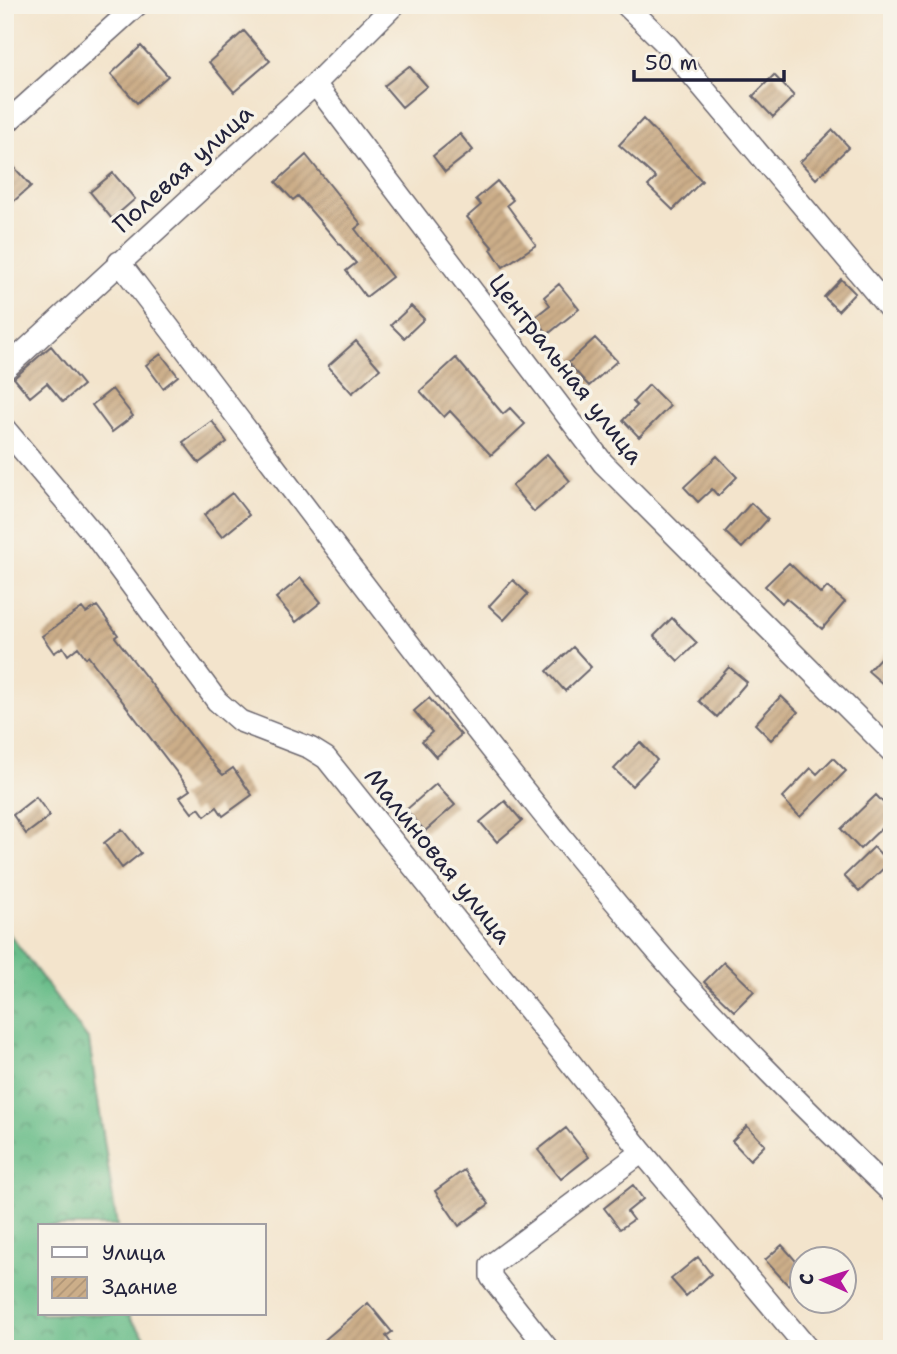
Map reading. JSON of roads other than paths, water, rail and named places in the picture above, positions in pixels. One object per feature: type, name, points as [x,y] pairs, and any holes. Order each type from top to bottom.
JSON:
[{"type":"street","points":[[5,124],[137,5]]},
{"type":"street","name":"Полевая улица","points":[[5,369],[315,84],[394,5]]},
{"type":"street","points":[[626,5],[667,45],[892,312]]},
{"type":"street","name":"Центральная улица","points":[[315,84],[603,463],[892,752]]},
{"type":"street","points":[[119,262],[393,625],[645,937],[790,1094],[892,1193]]},
{"type":"street","name":"Малиновая улица","points":[[5,429],[95,536],[217,701],[240,721],[310,748],[326,758],[642,1152],[808,1349]]},
{"type":"street","points":[[548,1349],[491,1277],[491,1265],[642,1152]]}]
